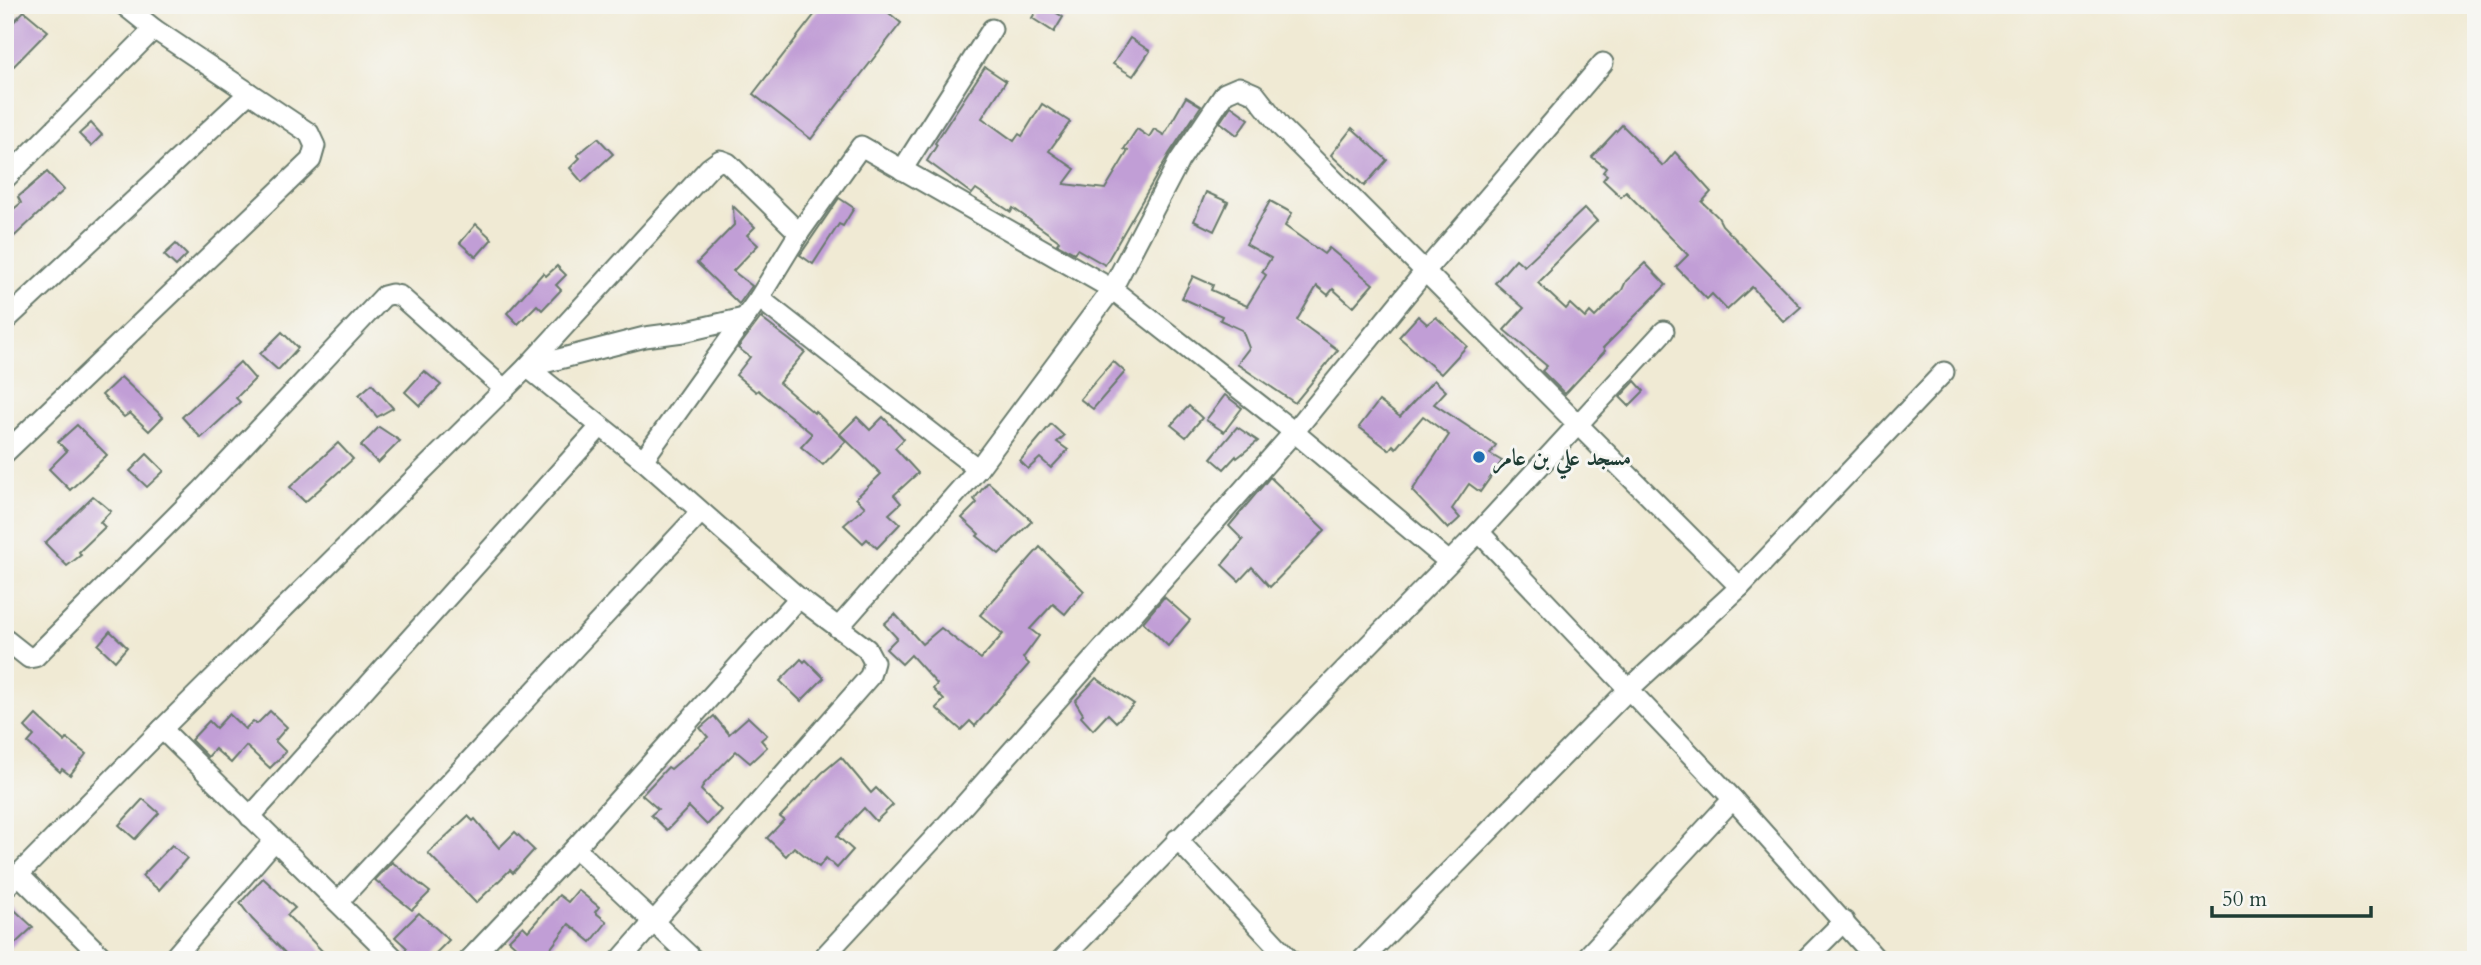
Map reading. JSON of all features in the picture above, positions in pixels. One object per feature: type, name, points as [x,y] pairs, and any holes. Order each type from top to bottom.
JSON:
[{"type":"street","points":[[5,453],[311,160],[315,146],[309,133],[154,29],[124,5]]},
{"type":"street","points":[[5,179],[154,29]]},
{"type":"street","points":[[902,170],[992,29]]},
{"type":"street","points":[[821,960],[950,821],[1294,432],[1426,270],[1603,62]]},
{"type":"street","points":[[838,628],[978,469],[1112,289],[1179,161],[1225,93],[1239,87],[1255,94],[1281,127],[1740,587]]},
{"type":"street","points":[[5,321],[249,93]]},
{"type":"street","points":[[643,460],[759,298],[799,233],[860,146],[1112,289],[1294,432],[1448,562]]},
{"type":"street","points":[[105,960],[12,881],[527,367],[709,168],[720,160],[728,163],[799,233]]},
{"type":"street","points":[[5,639],[23,655],[35,657],[201,491],[384,296],[392,293],[400,296],[503,388]]},
{"type":"street","points":[[759,298],[978,469]]},
{"type":"street","points":[[527,367],[645,337],[683,332],[744,318]]},
{"type":"street","points":[[1061,960],[1479,532],[1664,331]]},
{"type":"street","points":[[527,367],[643,460],[799,598],[867,649],[874,662],[870,676],[620,960]]},
{"type":"street","points":[[1362,960],[1628,691],[1740,587],[1944,372]]},
{"type":"street","points":[[250,817],[600,427]]},
{"type":"street","points":[[338,902],[701,512]]},
{"type":"street","points":[[1479,532],[1733,799],[1877,960]]},
{"type":"street","points":[[469,960],[575,848],[799,598]]},
{"type":"street","points":[[162,729],[396,960]]},
{"type":"street","points":[[1584,960],[1733,799]]},
{"type":"street","points":[[1177,839],[1290,960]]},
{"type":"street","points":[[172,960],[274,841]]},
{"type":"street","points":[[575,848],[694,960]]},
{"type":"street","points":[[1805,960],[1844,921]]},
{"type":"building","points":[[822,5],[879,5],[901,23],[811,139],[753,94]]},
{"type":"building","points":[[1040,5],[1063,17],[1054,32],[1032,18]]},
{"type":"building","points":[[24,11],[48,31],[5,75],[5,31]]},
{"type":"building","points":[[1130,38],[1150,51],[1133,76],[1113,64]]},
{"type":"building","points":[[985,67],[1006,81],[982,118],[1014,141],[1019,134],[1022,136],[1042,104],[1070,122],[1049,151],[1075,169],[1064,184],[1105,189],[1128,151],[1124,149],[1137,129],[1149,137],[1154,129],[1164,135],[1186,97],[1201,106],[1169,154],[1105,265],[1077,249],[1074,253],[1057,244],[1059,241],[1013,208],[1011,212],[976,189],[972,194],[927,161],[937,145],[935,143]]},
{"type":"building","points":[[1231,106],[1249,119],[1237,135],[1220,122]]},
{"type":"building","points":[[91,123],[102,135],[91,146],[79,134]]},
{"type":"building","points":[[1622,125],[1663,166],[1675,152],[1711,192],[1702,202],[1801,307],[1784,322],[1752,287],[1727,310],[1712,294],[1707,299],[1676,267],[1688,255],[1626,192],[1621,197],[1603,180],[1607,175],[1603,172],[1606,168],[1592,157]]},
{"type":"building","points":[[1352,128],[1387,160],[1364,186],[1331,155]]},
{"type":"building","points":[[598,138],[613,154],[582,182],[570,168],[580,158],[577,155]]},
{"type":"building","points":[[47,172],[64,190],[5,245],[5,216],[21,203],[18,197]]},
{"type":"building","points":[[1206,192],[1228,202],[1214,231],[1194,221]]},
{"type":"building","points":[[839,198],[854,208],[843,226],[839,224],[813,264],[800,255]]},
{"type":"building","points":[[1270,201],[1292,213],[1285,226],[1324,254],[1329,248],[1373,284],[1353,307],[1333,289],[1328,295],[1317,286],[1297,320],[1338,350],[1295,403],[1237,364],[1249,348],[1242,330],[1220,320],[1222,316],[1182,298],[1193,276],[1213,285],[1211,290],[1247,306],[1266,275],[1262,272],[1271,258],[1246,244]]},
{"type":"building","points":[[733,206],[755,227],[747,235],[758,245],[733,271],[752,286],[739,304],[697,263],[734,225]]},
{"type":"building","points":[[1585,208],[1597,221],[1538,283],[1566,309],[1570,304],[1585,318],[1590,312],[1595,317],[1645,263],[1666,285],[1603,348],[1605,351],[1565,394],[1542,371],[1547,366],[1504,330],[1524,308],[1495,283],[1516,259],[1524,266]]},
{"type":"building","points":[[476,224],[492,239],[476,257],[460,243]]},
{"type":"building","points":[[176,244],[187,255],[176,266],[164,255]]},
{"type":"building","points":[[557,266],[566,275],[556,285],[561,290],[542,310],[537,305],[518,324],[507,313],[543,273],[546,276]]},
{"type":"building","points":[[762,316],[762,319],[805,352],[779,383],[814,413],[815,411],[846,441],[823,465],[801,447],[811,433],[736,375],[750,357],[738,348]]},
{"type":"building","points":[[1418,316],[1427,324],[1436,317],[1467,346],[1441,374],[1399,337]]},
{"type":"building","points":[[282,332],[298,348],[278,370],[260,354]]},
{"type":"building","points":[[1113,361],[1125,372],[1093,409],[1080,399]]},
{"type":"building","points":[[240,362],[255,379],[236,398],[240,402],[201,438],[182,417]]},
{"type":"building","points":[[424,371],[441,385],[420,406],[405,392]]},
{"type":"building","points":[[121,377],[163,417],[149,431],[130,413],[124,417],[102,395]]},
{"type":"building","points":[[1434,380],[1446,391],[1434,404],[1496,445],[1490,454],[1502,461],[1480,492],[1469,484],[1452,509],[1460,518],[1448,529],[1412,491],[1449,435],[1423,416],[1396,448],[1393,445],[1389,450],[1359,427],[1379,401],[1400,417]]},
{"type":"building","points":[[1635,381],[1644,391],[1629,406],[1620,397]]},
{"type":"building","points":[[372,384],[393,408],[377,417],[359,395]]},
{"type":"building","points":[[1225,395],[1242,408],[1224,432],[1206,420]]},
{"type":"building","points":[[1189,406],[1202,418],[1186,437],[1171,425]]},
{"type":"building","points":[[857,417],[870,430],[883,417],[904,439],[895,448],[918,473],[894,495],[901,503],[889,514],[900,524],[877,548],[867,539],[863,543],[844,525],[865,507],[856,498],[881,474],[840,434]]},
{"type":"building","points":[[1051,424],[1064,436],[1057,442],[1068,450],[1051,468],[1040,458],[1028,469],[1020,461]]},
{"type":"building","points":[[77,425],[107,455],[70,490],[49,469],[67,451],[58,442]]},
{"type":"building","points":[[379,427],[400,441],[378,463],[361,446]]},
{"type":"building","points":[[1237,427],[1258,441],[1237,458],[1236,456],[1224,469],[1211,458]]},
{"type":"building","points":[[338,443],[353,459],[305,502],[290,487]]},
{"type":"building","points":[[147,454],[164,471],[147,487],[130,471]]},
{"type":"building","points":[[1270,477],[1325,530],[1270,587],[1252,567],[1239,581],[1222,565],[1243,540],[1229,526]]},
{"type":"building","points":[[988,482],[1032,521],[999,554],[977,536],[979,534],[962,518],[977,503],[974,499]]},
{"type":"building","points":[[93,496],[111,511],[100,522],[105,527],[79,552],[81,555],[67,566],[45,543]]},
{"type":"building","points":[[1040,547],[1084,591],[1065,614],[1053,604],[1030,629],[1039,636],[1023,658],[1029,664],[975,726],[970,721],[961,730],[936,708],[944,700],[933,689],[937,684],[911,655],[902,664],[886,649],[897,638],[884,624],[895,614],[922,644],[941,628],[981,659],[1003,634],[980,615]]},
{"type":"building","points":[[1164,597],[1190,620],[1168,646],[1143,622]]},
{"type":"building","points":[[110,631],[127,647],[115,661],[98,645]]},
{"type":"building","points":[[801,659],[804,662],[806,660],[824,678],[801,701],[780,681]]},
{"type":"building","points":[[1096,678],[1134,704],[1116,722],[1108,714],[1093,730],[1081,717],[1083,714],[1075,701]]},
{"type":"building","points":[[270,711],[287,727],[275,741],[286,752],[270,768],[246,746],[231,763],[215,749],[208,757],[191,740],[209,721],[216,728],[229,714],[245,729],[253,721],[257,724]]},
{"type":"building","points":[[36,715],[65,742],[67,739],[86,754],[70,775],[62,769],[60,772],[28,743],[34,736],[25,727]]},
{"type":"building","points":[[714,716],[729,734],[748,717],[767,735],[761,740],[767,747],[750,763],[736,751],[704,784],[701,790],[721,810],[707,825],[689,807],[667,830],[651,815],[658,809],[642,795],[668,767],[671,769],[708,737],[700,728]]},
{"type":"building","points":[[841,757],[871,793],[876,788],[893,805],[876,821],[864,808],[837,836],[853,850],[837,868],[826,858],[819,867],[794,847],[786,856],[767,838],[784,820],[780,817]]},
{"type":"building","points":[[143,799],[159,813],[135,839],[119,825]]},
{"type":"building","points":[[468,816],[473,821],[475,819],[499,848],[515,832],[534,850],[513,873],[510,870],[476,903],[428,853]]},
{"type":"building","points":[[172,845],[187,858],[159,890],[142,876]]},
{"type":"building","points":[[392,862],[430,892],[412,910],[375,880]]},
{"type":"building","points":[[263,878],[295,908],[287,915],[331,960],[292,960],[252,919],[240,903]]},
{"type":"building","points":[[578,890],[599,907],[595,912],[607,922],[591,942],[569,924],[542,960],[531,960],[509,940],[523,926],[528,931],[559,895],[568,902]]},
{"type":"building","points":[[5,901],[33,927],[5,953]]},
{"type":"building","points":[[419,913],[449,940],[429,960],[414,960],[405,950],[407,948],[395,937]]},
{"type":"place","name":"مسجد علي بن عامر","points":[[1479,457]]}]
